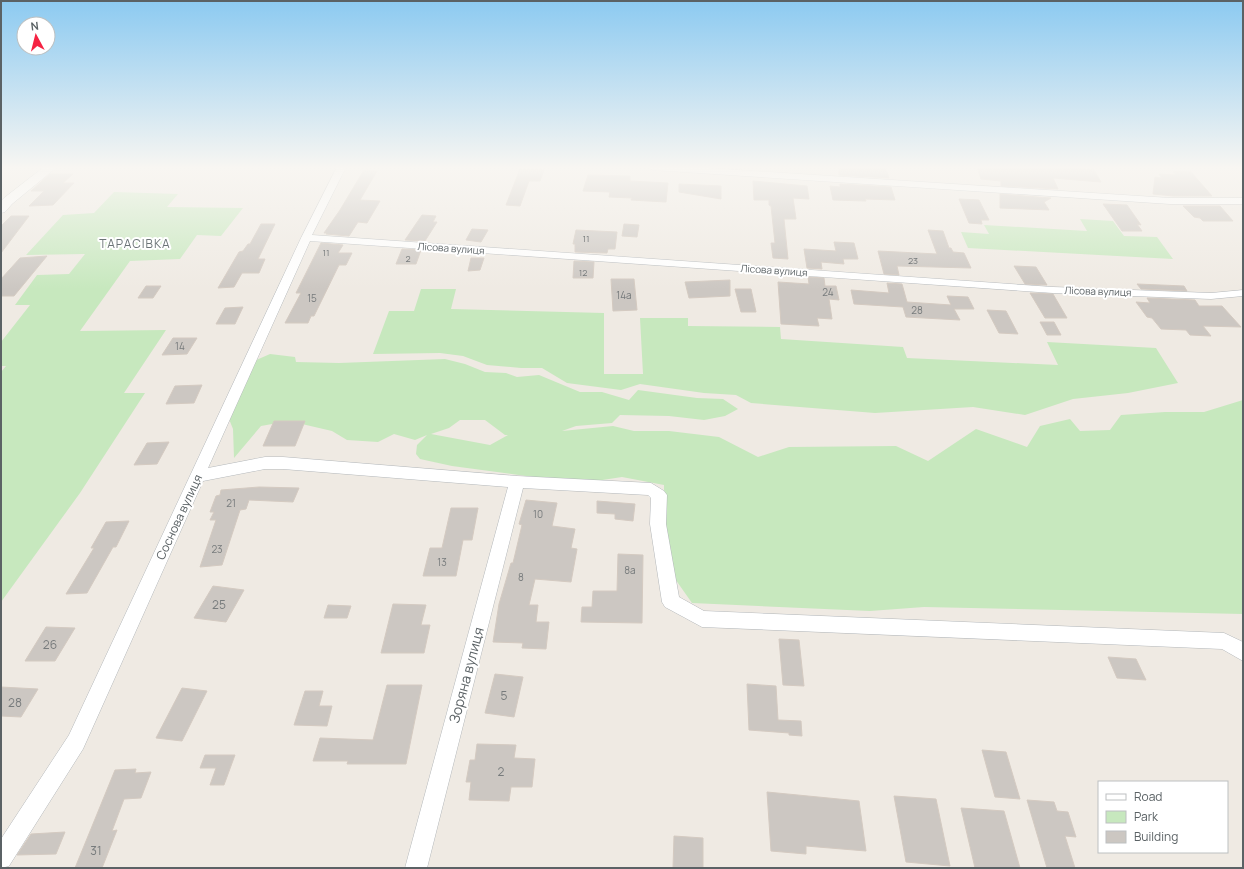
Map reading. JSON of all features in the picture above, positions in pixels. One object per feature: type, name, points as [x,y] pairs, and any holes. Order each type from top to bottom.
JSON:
[{"type":"street","name":"Соснова вулиця","points":[[1,858],[76,742],[321,208]]},
{"type":"street","name":"Лісова вулиця","points":[[306,238],[1052,290],[1211,296],[1243,293]]},
{"type":"street","points":[[197,476],[265,463],[283,463],[517,482],[651,489],[659,495],[658,524],[671,602],[702,619],[1224,641],[1243,652]]},
{"type":"street","name":"Зоряна вулиця","points":[[416,868],[517,482]]},
{"type":"green space","points":[[99,208],[243,208],[221,236],[197,235],[180,259],[130,261],[80,331],[166,330],[124,393],[145,393],[80,493],[1,602],[1,372],[6,366],[1,366],[1,342],[30,305],[15,305],[37,275],[69,274],[85,254],[26,255],[63,215],[94,213]]},
{"type":"green space","points":[[1080,219],[1113,221],[1124,236],[1157,237],[1173,259],[968,248],[961,232],[989,234],[984,225],[1087,231]]},
{"type":"green space","points":[[421,289],[456,289],[451,309],[604,313],[604,374],[643,374],[640,318],[688,318],[688,326],[780,327],[781,339],[903,347],[907,358],[1058,365],[1047,342],[1156,348],[1178,383],[1128,393],[1073,399],[1025,415],[973,407],[875,413],[751,403],[736,395],[704,393],[640,384],[621,390],[567,383],[542,368],[487,365],[463,356],[440,353],[373,354],[389,311],[414,311]]},
{"type":"green space","points":[[270,354],[295,357],[296,362],[339,363],[445,359],[465,364],[485,372],[506,373],[517,377],[539,375],[580,392],[602,392],[629,400],[638,390],[697,398],[723,399],[738,409],[725,416],[704,420],[669,416],[620,415],[612,423],[576,426],[562,431],[613,426],[634,431],[669,431],[719,437],[758,457],[789,447],[896,446],[928,461],[976,429],[1027,447],[1040,426],[1070,419],[1080,431],[1110,430],[1121,415],[1165,412],[1204,412],[1243,400],[1243,614],[924,607],[870,611],[692,603],[673,576],[661,538],[664,509],[664,485],[622,477],[583,483],[452,466],[420,459],[416,454],[417,445],[427,435],[415,440],[394,434],[378,442],[347,440],[332,431],[289,421],[261,426],[234,458],[233,429],[227,414],[245,365]],"holes":[[[460,420],[485,420],[505,435],[508,435],[490,445],[431,434],[449,428]]]},
{"type":"building","points":[[341,208],[376,208],[367,223],[358,222],[349,236],[324,233]]},
{"type":"building","points":[[771,208],[794,208],[796,219],[784,219],[788,259],[773,258],[771,243],[775,243]]},
{"type":"building","points":[[963,208],[983,208],[989,220],[981,220],[982,224],[969,223]]},
{"type":"building","points":[[1000,208],[1047,208],[1049,210]]},
{"type":"building","points":[[1106,208],[1129,208],[1141,225],[1137,224],[1142,231],[1122,231]]},
{"type":"building","points":[[1185,208],[1221,208],[1233,221],[1203,221],[1200,218],[1194,217]]},
{"type":"building","points":[[422,215],[436,216],[433,222],[437,222],[425,241],[405,240]]},
{"type":"building","points":[[11,216],[29,216],[1,253],[1,226]]},
{"type":"building","points":[[261,224],[275,224],[258,259],[265,259],[259,273],[242,273],[234,287],[218,288],[239,252],[243,251],[248,244],[250,244]]},
{"type":"building","points":[[624,224],[639,225],[637,237],[622,236]]},
{"type":"building","points":[[472,229],[488,230],[481,242],[466,240]]},
{"type":"building","points":[[576,230],[617,232],[615,249],[608,249],[607,253],[575,252],[575,244],[573,244]]},
{"type":"building","points":[[928,230],[943,231],[949,248],[951,248],[953,252],[964,253],[971,268],[897,266],[899,275],[884,274],[878,251],[937,254]]},
{"type":"building","points":[[834,242],[854,243],[858,259],[843,259],[844,264],[821,262],[822,269],[807,268],[804,249],[836,251]]},
{"type":"building","points":[[321,243],[343,245],[338,253],[352,253],[346,265],[339,265],[314,316],[311,316],[308,323],[285,323],[301,293],[296,293]]},
{"type":"building","points":[[402,249],[421,250],[416,264],[396,264]]},
{"type":"building","points":[[47,256],[14,296],[1,296],[1,279],[20,258]]},
{"type":"building","points":[[471,258],[484,258],[480,270],[468,271]]},
{"type":"building","points":[[574,261],[594,262],[593,278],[573,278]]},
{"type":"building","points":[[1014,266],[1036,267],[1047,285],[1025,284]]},
{"type":"building","points":[[808,277],[824,278],[825,286],[836,286],[839,300],[829,299],[832,319],[817,318],[819,326],[781,324],[778,282],[809,284]]},
{"type":"building","points":[[611,279],[634,279],[637,310],[613,311]]},
{"type":"building","points":[[730,280],[730,296],[689,298],[685,282]]},
{"type":"building","points":[[887,283],[902,284],[907,302],[951,305],[947,296],[968,297],[974,309],[954,309],[960,320],[906,317],[903,307],[854,304],[851,290],[889,293]]},
{"type":"building","points":[[1137,284],[1184,286],[1187,291],[1141,289]]},
{"type":"building","points":[[146,286],[161,286],[153,298],[138,298]]},
{"type":"building","points":[[735,289],[751,289],[756,312],[741,312]]},
{"type":"building","points":[[1030,293],[1053,294],[1067,318],[1045,318]]},
{"type":"building","points":[[1147,298],[1195,300],[1199,306],[1222,306],[1241,327],[1203,326],[1211,336],[1190,335],[1186,330],[1161,329],[1152,318],[1147,317],[1136,302],[1150,303]]},
{"type":"building","points":[[243,307],[235,324],[216,324],[225,308]]},
{"type":"building","points":[[987,310],[1006,311],[1018,334],[999,333]]},
{"type":"building","points":[[1040,322],[1054,322],[1061,335],[1047,335]]},
{"type":"building","points":[[173,338],[197,338],[187,354],[162,355]]},
{"type":"building","points":[[202,385],[194,403],[166,404],[175,386]]},
{"type":"building","points":[[274,421],[305,421],[295,446],[263,446]]},
{"type":"building","points":[[169,442],[157,464],[134,465],[147,443]]},
{"type":"building","points":[[259,487],[299,488],[293,502],[249,500],[246,509],[240,510],[222,565],[200,567],[216,520],[210,520],[214,512],[210,512],[216,496],[220,495],[221,490]]},
{"type":"building","points":[[526,500],[557,503],[552,526],[575,529],[571,548],[577,549],[571,582],[535,579],[529,605],[538,605],[536,622],[549,622],[546,649],[522,648],[523,643],[493,642],[499,604],[511,563],[513,563],[522,525],[519,524]]},
{"type":"building","points":[[597,501],[635,504],[633,521],[615,519],[615,514],[597,513]]},
{"type":"building","points":[[451,508],[478,508],[472,540],[463,540],[456,576],[423,576],[430,548],[442,548]]},
{"type":"building","points":[[129,521],[116,547],[113,547],[87,593],[66,594],[94,548],[91,548],[106,522]]},
{"type":"building","points":[[618,554],[643,555],[642,623],[581,622],[582,607],[592,607],[593,591],[617,591]]},
{"type":"building","points":[[213,586],[244,590],[226,622],[194,618]]},
{"type":"building","points":[[393,604],[426,605],[421,625],[430,625],[424,653],[381,653]]},
{"type":"building","points":[[328,605],[351,606],[347,618],[324,618]]},
{"type":"building","points":[[46,627],[75,628],[55,661],[25,661]]},
{"type":"building","points":[[779,639],[799,640],[804,686],[783,685]]},
{"type":"building","points":[[1108,657],[1136,659],[1146,680],[1117,678]]},
{"type":"building","points":[[495,674],[523,677],[514,717],[485,713]]},
{"type":"building","points":[[747,684],[776,686],[778,720],[801,721],[802,736],[789,735],[789,733],[749,730]]},
{"type":"building","points":[[387,685],[422,685],[406,764],[347,764],[348,761],[313,761],[320,738],[373,740]]},
{"type":"building","points":[[1,687],[38,689],[21,717],[1,716]]},
{"type":"building","points":[[182,688],[207,691],[182,741],[156,738]]},
{"type":"building","points":[[305,691],[323,691],[319,706],[332,706],[327,726],[294,725]]},
{"type":"building","points":[[477,744],[516,745],[514,758],[535,759],[532,787],[511,787],[509,801],[469,800],[471,782],[466,782],[470,760],[475,760]]},
{"type":"building","points":[[982,750],[1006,752],[1020,799],[995,797]]},
{"type":"building","points":[[205,755],[235,755],[224,785],[210,785],[216,768],[200,768]]},
{"type":"building","points":[[136,769],[135,773],[151,772],[141,798],[124,799],[112,831],[117,830],[102,868],[75,868],[115,770]]},
{"type":"building","points":[[767,792],[859,801],[866,851],[806,846],[806,854],[771,851]]},
{"type":"building","points":[[894,796],[936,799],[950,866],[906,862]]},
{"type":"building","points":[[1027,800],[1054,802],[1057,811],[1068,812],[1076,837],[1065,836],[1075,868],[1047,868]]},
{"type":"building","points":[[961,808],[1004,811],[1020,868],[975,868]]},
{"type":"building","points":[[65,832],[56,854],[17,855],[31,834]]},
{"type":"building","points":[[674,836],[703,838],[703,868],[673,868]]},
{"type":"district","name":"ТАРАСІВКА","points":[[135,243]]}]
